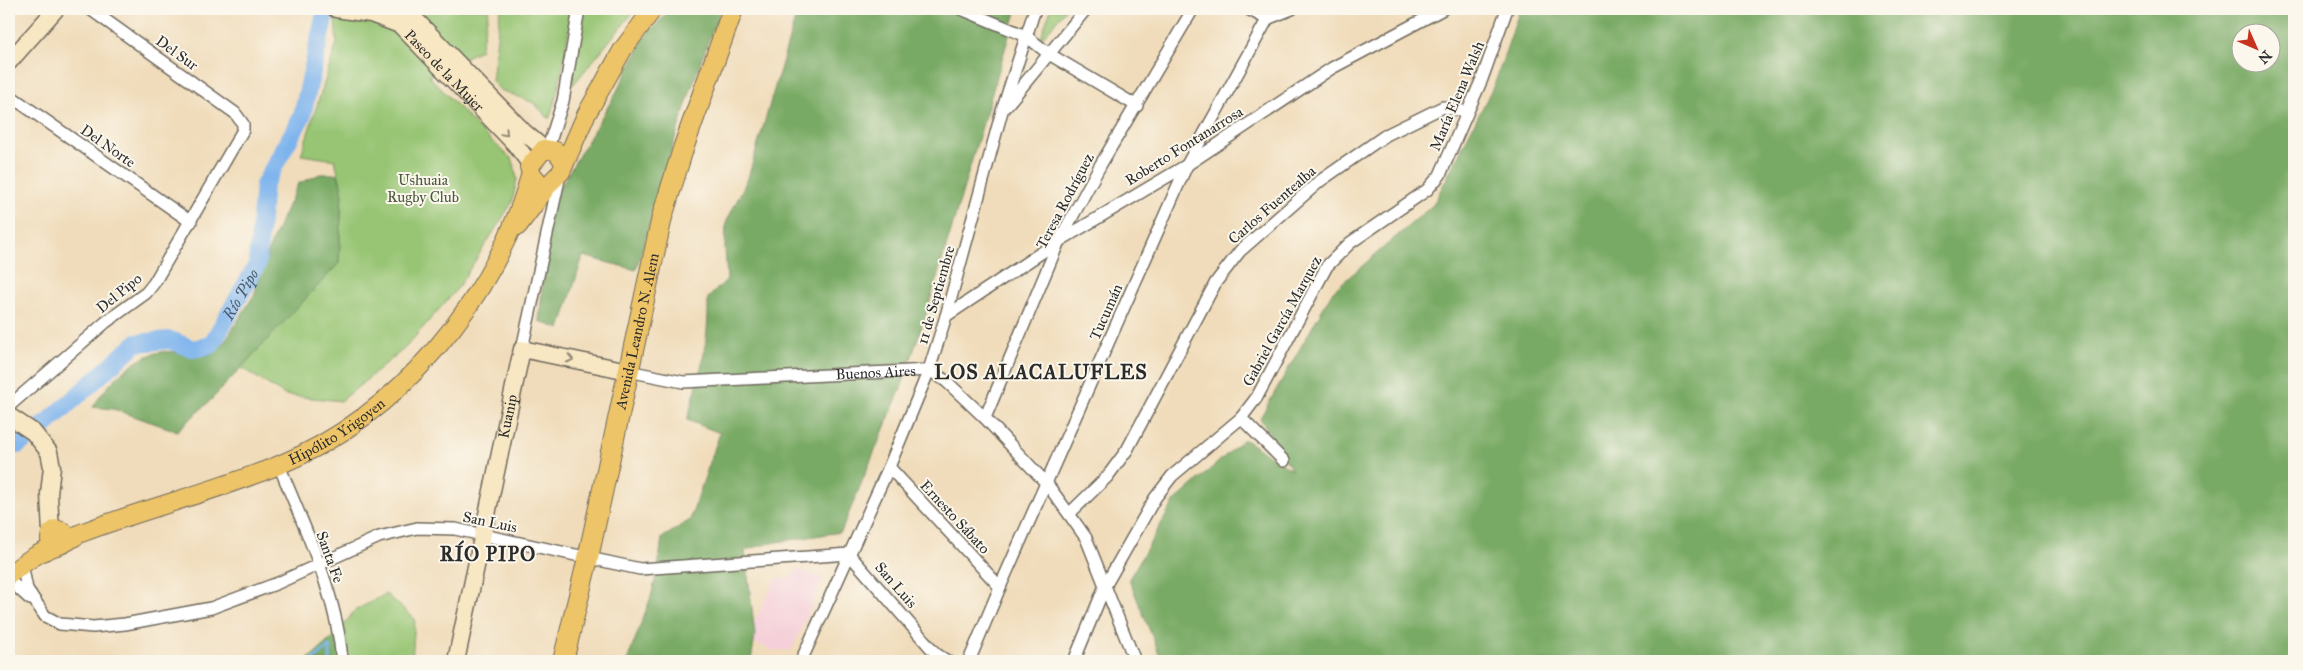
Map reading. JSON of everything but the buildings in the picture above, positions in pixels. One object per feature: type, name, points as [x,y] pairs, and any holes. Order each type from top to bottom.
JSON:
[{"type":"highway","name":"Avenida Leandro N. Alem","points":[[563,661],[588,558],[671,182],[733,9]]},
{"type":"main road","name":"Hipólito Yrigoyen","points":[[13,568],[58,536],[111,523],[279,465],[334,436],[393,392],[435,349],[465,311],[500,252],[558,172],[586,115],[623,49],[653,9]]},
{"type":"main road","name":"Hipólito Yrigoyen","points":[[500,252],[530,170],[548,149],[586,115]]},
{"type":"main road","points":[[530,170],[539,181],[558,172],[559,154],[548,149]]},
{"type":"street","points":[[9,62],[56,9]]},
{"type":"street","name":"Del Sur","points":[[90,9],[235,113],[243,124]]},
{"type":"street","name":"Paseo de la Mujer","points":[[341,9],[372,14],[400,25],[515,144],[528,160],[530,170]]},
{"type":"street","name":"Paseo de la Mujer","points":[[400,9],[415,19],[524,132],[548,149]]},
{"type":"street","points":[[548,149],[563,101],[579,9]]},
{"type":"street","points":[[961,9],[1026,36],[1049,54],[1137,106]]},
{"type":"street","name":"11 de Septiembre","points":[[801,661],[889,467],[929,370],[946,316],[1002,111],[1035,9]]},
{"type":"street","points":[[1002,111],[1086,9]]},
{"type":"street","name":"Teresa Rodríguez","points":[[985,418],[1059,241],[1101,164],[1137,106],[1192,9]]},
{"type":"street","points":[[1248,9],[1267,19],[1292,9]]},
{"type":"street","name":"Tucumán","points":[[969,661],[1186,165],[1273,9]]},
{"type":"street","name":"Roberto Fontanarrosa","points":[[946,316],[1059,241],[1186,165],[1332,68],[1442,9]]},
{"type":"street","name":"María Elena Walsh","points":[[1427,190],[1440,175],[1482,79],[1507,9]]},
{"type":"street","name":"Del Norte","points":[[9,95],[191,222]]},
{"type":"street","name":"Carlos Fuentealba","points":[[1069,514],[1107,477],[1127,450],[1216,282],[1240,251],[1320,181],[1386,136],[1442,107],[1467,112]]},
{"type":"street","name":"Del Pipo","points":[[11,414],[106,322],[146,293],[154,283],[241,137],[243,124]]},
{"type":"street","name":"Kuanip","points":[[456,661],[558,172]]},
{"type":"street","name":"Gabriel García Marquez","points":[[1074,661],[1105,586],[1155,498],[1172,476],[1241,418],[1257,397],[1327,266],[1350,243],[1427,190]]},
{"type":"street","name":"Buenos Aires","points":[[522,349],[683,382],[929,370],[946,381],[985,418],[1047,484],[1086,538],[1135,661]]},
{"type":"street","points":[[11,414],[33,432],[45,445],[52,458],[49,505],[58,536]]},
{"type":"street","points":[[1241,418],[1284,461]]},
{"type":"street","name":"Santa Fe","points":[[279,465],[318,565],[340,631],[342,661]]},
{"type":"street","name":"Ernesto Sábato","points":[[889,467],[1000,587]]},
{"type":"street","name":"San Luis","points":[[9,580],[33,601],[46,616],[60,624],[109,627],[211,608],[278,584],[379,537],[398,531],[433,527],[481,535],[640,569],[849,554],[936,654],[947,661]]},
{"type":"street","name":"San Luis","points":[[13,568],[33,601]]},
{"type":"shaded area","points":[[797,569],[823,578],[792,650],[774,651],[746,639],[776,578],[788,579]]},
{"type":"green space","name":"Ushuaia Rugby Club","points":[[334,9],[489,9],[480,50],[429,76],[483,133],[513,160],[517,179],[512,203],[457,289],[405,348],[341,401],[285,395],[240,367],[339,263],[342,189],[335,160],[301,155],[337,43]]},
{"type":"green space","points":[[572,9],[566,51],[549,119],[534,103],[500,90],[492,81],[500,10]]},
{"type":"green space","points":[[575,9],[636,9],[573,85]]},
{"type":"green space","points":[[671,9],[721,9],[686,106],[636,270],[583,256],[560,329],[539,321],[553,199],[616,93],[645,36]]},
{"type":"green space","points":[[798,9],[1017,9],[927,311],[901,388],[841,532],[770,543],[745,550],[755,635],[751,661],[627,661],[651,597],[658,568],[662,538],[690,520],[720,433],[687,420],[703,360],[707,331],[708,298],[727,279],[726,223],[748,178]]},
{"type":"green space","points":[[1051,9],[1066,9],[1039,42]]},
{"type":"green space","points":[[1520,9],[2294,9],[2294,661],[1162,661],[1129,579],[1174,502],[1244,439],[1292,470],[1260,418],[1333,291],[1433,205],[1495,83]]},
{"type":"green space","points":[[320,174],[338,174],[342,189],[339,263],[211,400],[177,431],[113,409],[93,407],[113,381],[141,359],[161,352],[211,355],[225,341],[254,295],[272,241],[298,184]]},
{"type":"green space","points":[[386,594],[415,619],[412,661],[342,661],[340,631],[354,611]]},
{"type":"green space","points":[[340,631],[342,661],[306,661]]},
{"type":"waterway","name":"Río Pipo","points":[[9,444],[18,445],[46,424],[136,343],[170,340],[193,349],[211,345],[257,265],[264,185],[302,116],[326,9]]},
{"type":"waterway","points":[[312,661],[328,647]]},
{"type":"waterway","points":[[330,647],[330,661]]},
{"type":"district","name":"LOS ALACALUFLES","points":[[1041,372]]},
{"type":"district","name":"RÍO PIPO","points":[[488,554]]}]
